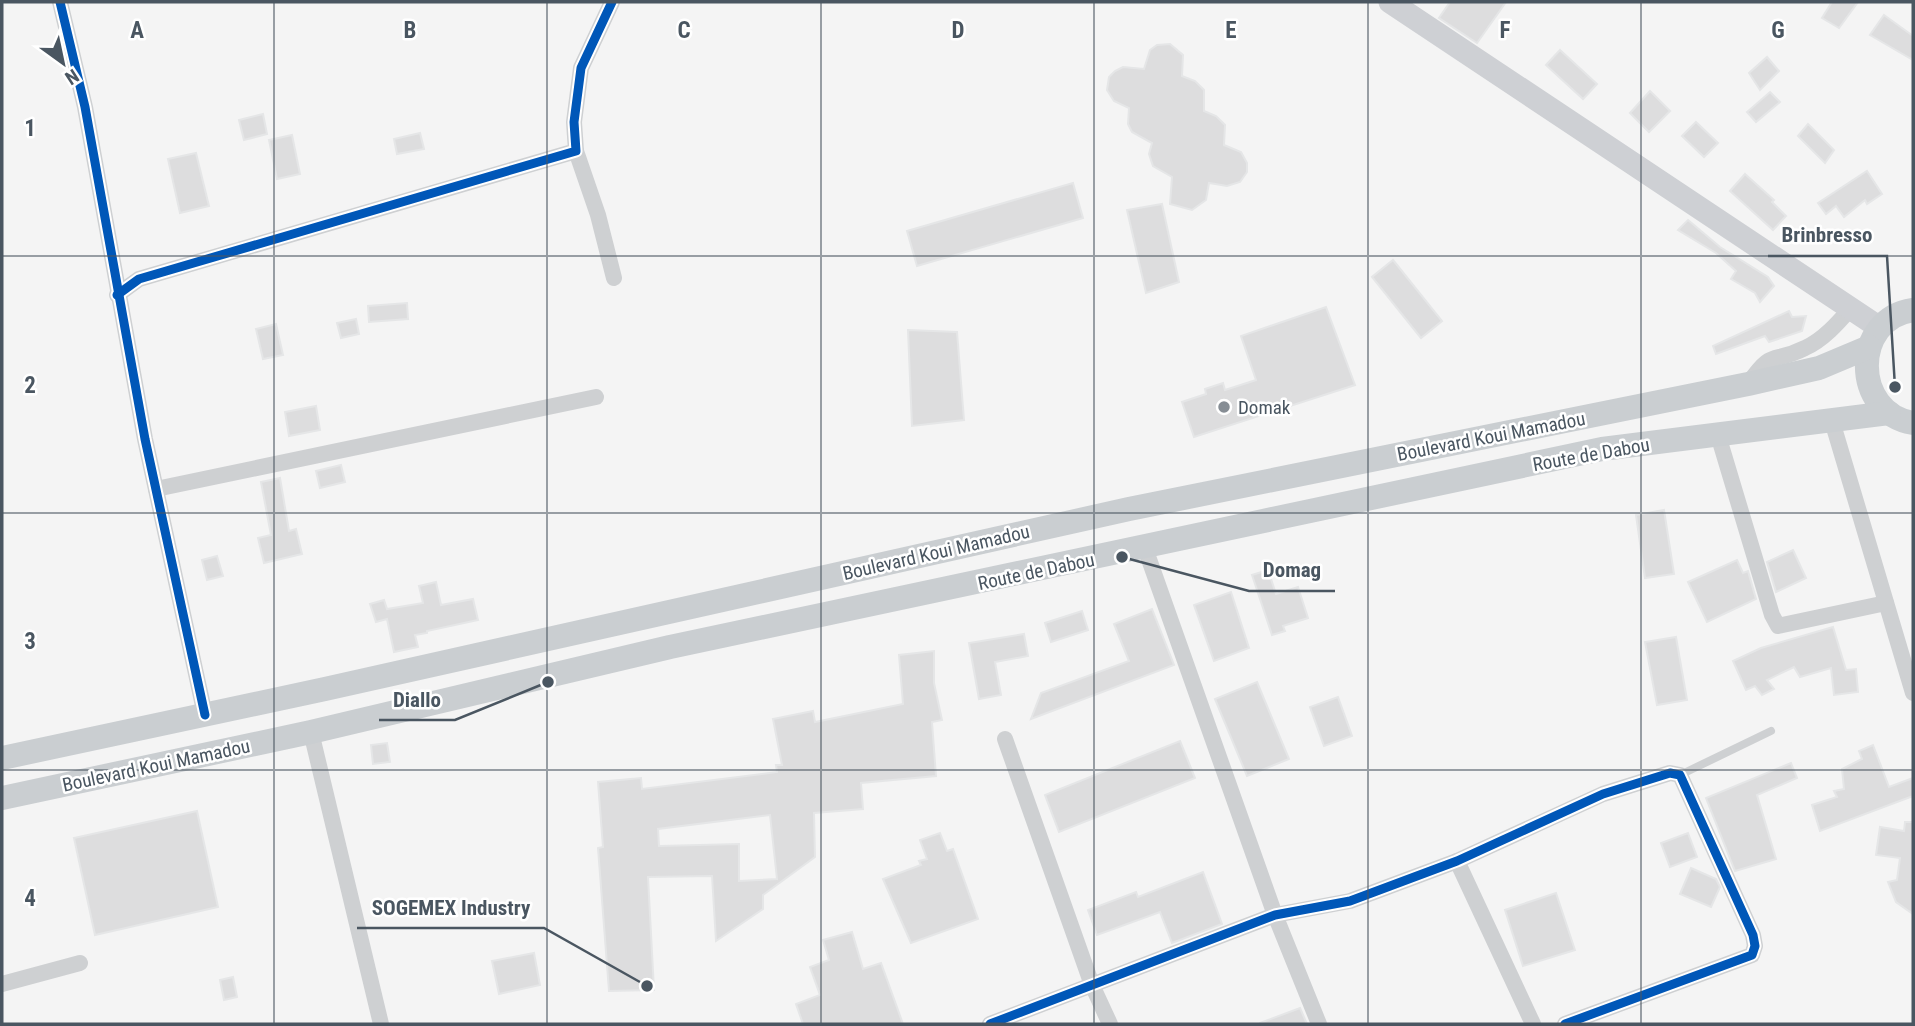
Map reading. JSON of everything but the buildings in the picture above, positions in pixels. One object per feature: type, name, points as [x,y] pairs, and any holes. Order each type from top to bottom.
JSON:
[{"type":"main road","name":"Boulevard Koui Mamadou","points":[[2,758],[1129,509],[1819,368],[1875,337],[1893,317],[1913,310]]},
{"type":"main road","points":[[1875,337],[1866,365],[1868,384],[1876,400],[1889,413],[1913,423]]},
{"type":"main road","name":"Route de Dabou","points":[[311,732],[670,647],[1602,449],[1889,413]]},
{"type":"main road","name":"Boulevard Koui Mamadou","points":[[2,798],[311,732]]},
{"type":"street","points":[[60,2],[85,107],[117,295],[205,715]]},
{"type":"street","points":[[612,2],[581,68],[574,122],[576,151],[598,215],[614,278]]},
{"type":"street","points":[[1390,2],[1851,309],[1875,337]]},
{"type":"street","points":[[117,295],[139,279],[576,151]]},
{"type":"street","points":[[1748,384],[1765,360],[1806,348],[1835,327],[1851,309]]},
{"type":"street","points":[[156,489],[596,397]]},
{"type":"street","points":[[1832,421],[1913,693]]},
{"type":"street","points":[[1718,435],[1772,615],[1778,626],[1886,604]]},
{"type":"street","points":[[1145,548],[1275,915],[1319,1024]]},
{"type":"street","points":[[311,732],[381,1024]]},
{"type":"street","points":[[1005,739],[1091,985],[1110,1024]]},
{"type":"street","points":[[990,1024],[1275,915],[1350,901],[1457,861],[1603,794],[1670,773],[1680,775],[1753,934],[1755,946],[1752,955],[1565,1024]]},
{"type":"street","points":[[1457,861],[1533,1024]]},
{"type":"street","points":[[2,984],[80,963]]},
{"type":"lane","points":[[1680,775],[1771,731]]},
{"type":"cycle path","points":[[60,2],[85,107],[145,439],[205,715]]},
{"type":"cycle path","points":[[117,295],[139,279],[576,151],[574,122],[581,68],[612,2]]},
{"type":"cycle path","points":[[990,1024],[1275,915],[1350,901],[1457,861],[1603,794],[1670,773],[1680,775],[1753,935],[1755,946],[1752,955],[1565,1024]]},
{"type":"place","name":"Brinbresso","points":[[1895,387]]},
{"type":"place","name":"Domak","points":[[1224,407]]},
{"type":"place","name":"Domag","points":[[1122,557]]},
{"type":"place","name":"Diallo","points":[[548,682]]},
{"type":"place","name":"SOGEMEX Industry","points":[[647,986]]}]
